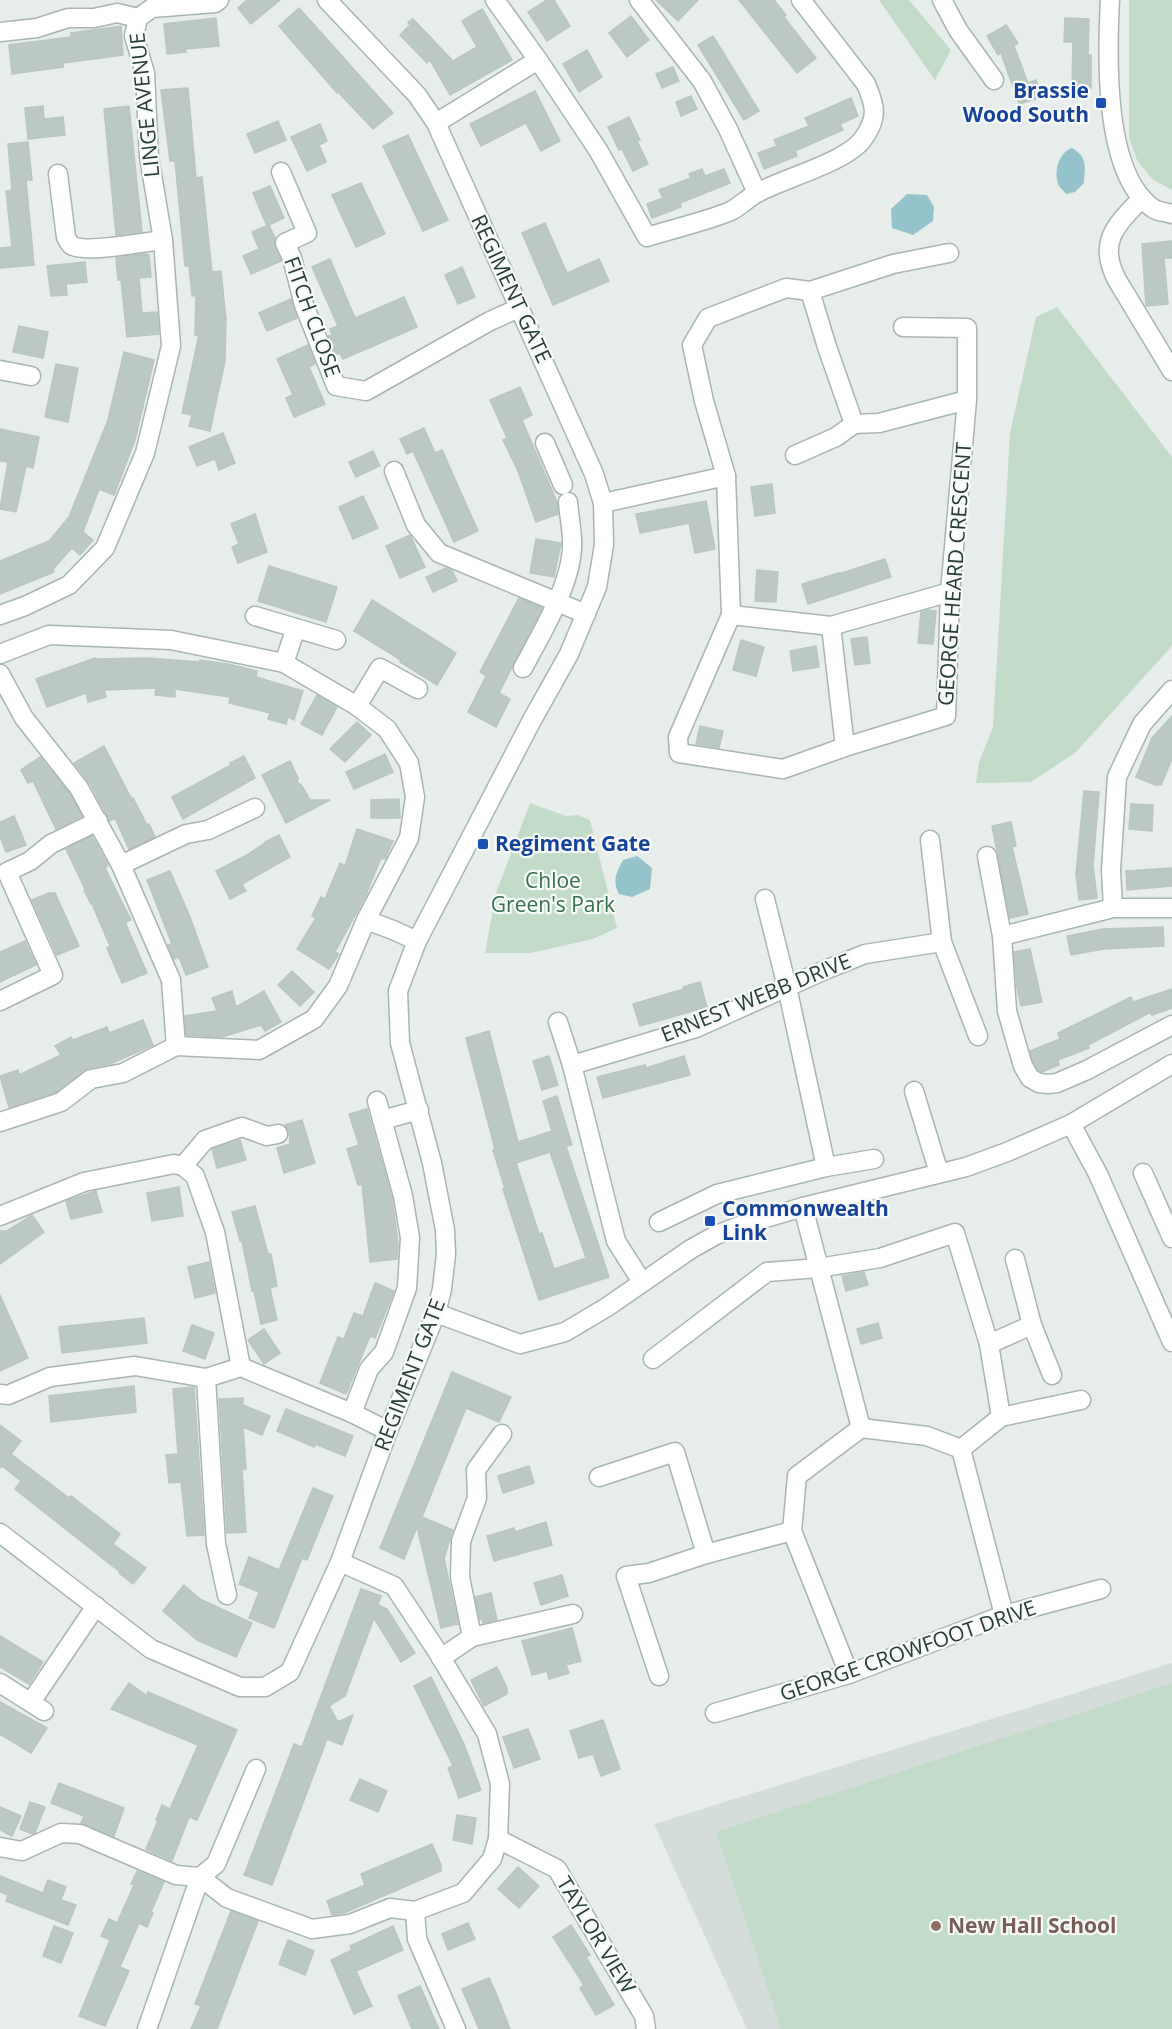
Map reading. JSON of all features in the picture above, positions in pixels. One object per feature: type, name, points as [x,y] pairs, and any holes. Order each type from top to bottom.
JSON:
[{"type":"street","name":"LINGE AVENUE","points":[[0,615],[69,585],[105,548],[145,453],[171,346],[163,240],[149,157],[144,73],[134,36],[138,18],[152,8],[215,3],[219,0]]},
{"type":"street","name":"REGIMENT GATE","points":[[96,1606],[152,1649],[240,1687],[265,1687],[290,1672],[340,1562],[388,1431],[436,1313],[444,1277],[445,1230],[432,1163],[400,1043],[398,990],[417,941],[532,720],[569,654],[597,587],[604,545],[603,503],[594,474],[436,123],[417,95],[327,0]]},
{"type":"street","points":[[495,0],[598,150],[647,237],[732,210],[756,193],[849,153],[862,141],[875,112],[866,84],[801,0]]},
{"type":"street","points":[[639,0],[702,81],[728,129],[756,193]]},
{"type":"street","points":[[942,0],[958,30],[994,80]]},
{"type":"street","points":[[1110,0],[1110,71],[1115,138],[1123,166],[1142,198],[1156,210],[1172,214]]},
{"type":"street","points":[[0,32],[37,28],[68,18],[94,18],[117,13],[138,18]]},
{"type":"street","points":[[436,123],[538,60]]},
{"type":"street","name":"FITCH CLOSE","points":[[281,172],[307,233],[285,243],[292,258],[304,305],[336,386],[366,391],[490,321],[519,308]]},
{"type":"street","points":[[58,174],[66,237],[73,246],[88,249],[163,240]]},
{"type":"street","points":[[1142,198],[1126,215],[1110,238],[1107,254],[1110,268],[1172,371]]},
{"type":"street","name":"GEORGE HEARD CRESCENT","points":[[903,327],[967,328],[967,400],[950,592],[946,716],[783,769],[679,753],[678,738],[731,615],[726,476],[704,401],[692,345],[708,318],[786,288],[810,291],[893,264],[949,253]]},
{"type":"street","points":[[810,291],[854,424]]},
{"type":"street","points":[[0,370],[31,376]]},
{"type":"street","points":[[795,455],[836,437],[854,424],[879,423],[967,400]]},
{"type":"street","points":[[523,668],[564,585],[572,549],[566,494],[545,443]]},
{"type":"street","points":[[554,464],[584,450]]},
{"type":"street","points":[[394,471],[416,525],[439,553],[586,614]]},
{"type":"street","points":[[603,503],[726,476]]},
{"type":"street","points":[[731,615],[831,626],[950,592]]},
{"type":"street","points":[[255,616],[336,640]]},
{"type":"street","points":[[831,626],[845,747]]},
{"type":"street","points":[[284,663],[296,628]]},
{"type":"street","points":[[0,654],[49,635],[171,640],[284,663],[357,706],[387,729],[409,763],[415,797],[409,838],[366,920],[338,986],[314,1019],[258,1050],[176,1046],[123,1073],[91,1078],[61,1102],[0,1122]]},
{"type":"street","points":[[357,706],[380,668],[418,688]]},
{"type":"street","points":[[0,674],[24,718],[80,788],[121,865],[171,980],[176,1046]]},
{"type":"street","points":[[1113,908],[1111,870],[1117,777],[1142,724],[1172,690]]},
{"type":"street","points":[[121,865],[186,834],[208,830],[255,808]]},
{"type":"street","points":[[0,1001],[53,975],[7,872],[30,861],[51,844],[98,822]]},
{"type":"street","points":[[930,840],[942,942],[978,1036]]},
{"type":"street","points":[[987,856],[1002,936],[1007,1011],[1023,1066],[1030,1078],[1040,1083],[1057,1083],[1087,1070],[1172,1025]]},
{"type":"street","points":[[765,899],[787,987],[826,1167]]},
{"type":"street","points":[[1002,936],[1113,908],[1172,908]]},
{"type":"street","points":[[366,920],[417,941]]},
{"type":"street","name":"ERNEST WEBB DRIVE","points":[[572,1065],[696,1028],[865,954],[942,942]]},
{"type":"street","points":[[558,1022],[572,1065],[616,1241],[642,1282]]},
{"type":"street","points":[[436,1313],[520,1344],[565,1332],[716,1235],[803,1207],[966,1167],[1007,1152],[1071,1124],[1172,1064]]},
{"type":"street","points":[[914,1091],[939,1173]]},
{"type":"street","points":[[352,1413],[369,1369],[384,1352],[407,1288],[410,1238],[403,1196],[377,1101]]},
{"type":"street","points":[[382,1120],[419,1110]]},
{"type":"street","points":[[1071,1124],[1098,1174],[1172,1342]]},
{"type":"street","points":[[183,1166],[205,1140],[242,1127],[267,1136],[278,1134]]},
{"type":"street","points":[[659,1222],[717,1194],[826,1167],[874,1160]]},
{"type":"street","points":[[0,1216],[84,1182],[174,1164],[183,1166],[195,1176],[215,1232],[241,1367]]},
{"type":"street","points":[[1143,1173],[1172,1238]]},
{"type":"street","points":[[803,1207],[861,1428]]},
{"type":"street","points":[[653,1359],[766,1272],[818,1268],[880,1258],[955,1233],[989,1344],[1001,1417]]},
{"type":"street","points":[[1015,1259],[1032,1325],[1052,1375]]},
{"type":"street","points":[[989,1344],[1032,1325]]},
{"type":"street","points":[[0,1394],[8,1395],[50,1377],[135,1366],[206,1378],[241,1367],[352,1413],[388,1431]]},
{"type":"street","points":[[206,1378],[216,1544],[227,1595]]},
{"type":"street","points":[[961,1449],[1001,1417],[1081,1400]]},
{"type":"street","points":[[849,1674],[792,1531],[797,1476],[861,1428],[927,1436],[961,1449]]},
{"type":"street","points":[[472,1637],[460,1576],[461,1541],[477,1498],[476,1470],[502,1434]]},
{"type":"street","points":[[961,1449],[1005,1615]]},
{"type":"street","points":[[599,1478],[675,1452],[706,1554]]},
{"type":"street","points":[[659,1676],[626,1576],[649,1573],[706,1554],[792,1531]]},
{"type":"street","points":[[0,1533],[96,1606],[37,1706],[0,1683]]},
{"type":"street","points":[[0,1847],[22,1851],[61,1833],[80,1834],[176,1875],[200,1877],[227,1898],[312,1929],[350,1924],[390,1908],[415,1911],[463,1893],[492,1859],[498,1839],[500,1784],[487,1734],[394,1586],[340,1562]]},
{"type":"street","name":"GEORGE CROWFOOT DRIVE","points":[[715,1713],[849,1674],[1005,1615],[1101,1589]]},
{"type":"street","points":[[441,1658],[472,1637],[573,1614]]},
{"type":"street","points":[[147,2029],[200,1877],[216,1864],[256,1769]]},
{"type":"street","name":"TAYLOR VIEW","points":[[498,1839],[557,1869],[644,2016],[646,2029]]},
{"type":"street","points":[[415,1911],[417,1939],[456,2029]]},
{"type":"shaded area","name":"New Hall School","points":[[1172,1663],[1172,2029],[747,2029],[654,1824]]},
{"type":"green space","points":[[879,0],[909,0],[951,50],[935,80]]},
{"type":"green space","points":[[1129,0],[1172,0],[1172,190],[1152,179],[1137,160],[1129,138]]},
{"type":"green space","points":[[1057,307],[1172,457],[1172,646],[1075,753],[1031,782],[976,783],[979,762],[993,727],[1010,433],[1036,317]]},
{"type":"green space","name":"Chloe Green's Park","points":[[530,803],[566,816],[577,815],[590,820],[617,928],[593,939],[531,953],[485,953],[496,893]]},
{"type":"green space","name":"New Hall School","points":[[1172,1683],[1172,2029],[781,2029],[716,1832]]},
{"type":"water","points":[[1072,148],[1083,159],[1084,183],[1075,192],[1066,194],[1057,181],[1057,170],[1063,154]]},
{"type":"water","points":[[907,194],[927,195],[934,207],[933,221],[913,235],[892,228],[891,209]]},
{"type":"water","points":[[637,856],[652,868],[650,889],[632,897],[619,894],[615,881],[618,869],[623,860]]},
{"type":"building","points":[[247,0],[280,0],[251,24],[238,8]]},
{"type":"building","points":[[547,0],[554,0],[570,26],[547,41],[528,12]]},
{"type":"building","points":[[656,0],[698,0],[678,21]]},
{"type":"building","points":[[739,0],[774,0],[786,15],[784,17],[816,58],[797,73]]},
{"type":"building","points":[[299,8],[393,113],[373,129],[337,93],[279,26]]},
{"type":"building","points":[[482,9],[512,60],[450,95],[430,60],[427,63],[400,35],[410,25],[408,22],[413,19],[453,61],[477,47],[462,21]]},
{"type":"building","points":[[631,16],[649,40],[627,57],[609,33]]},
{"type":"building","points":[[216,18],[219,46],[185,49],[186,52],[167,54],[164,24]]},
{"type":"building","points":[[1065,18],[1089,19],[1088,55],[1091,55],[1091,88],[1072,88],[1073,42],[1064,42]]},
{"type":"building","points":[[1006,25],[1018,43],[1014,46],[1028,83],[1036,80],[1042,97],[1019,104],[1001,53],[998,55],[987,36]]},
{"type":"building","points":[[121,26],[123,55],[63,63],[63,67],[12,74],[9,45],[71,37],[71,33]]},
{"type":"building","points":[[713,36],[759,111],[744,120],[698,45]]},
{"type":"building","points":[[587,50],[602,77],[579,92],[563,64]]},
{"type":"building","points":[[673,67],[679,81],[662,88],[656,74]]},
{"type":"building","points":[[188,88],[196,178],[202,177],[212,272],[221,271],[226,320],[225,361],[210,431],[189,426],[192,415],[182,413],[199,335],[195,335],[196,295],[192,296],[189,266],[185,266],[175,161],[170,161],[161,90]]},
{"type":"building","points":[[535,91],[560,141],[541,151],[526,123],[481,146],[470,124]]},
{"type":"building","points":[[691,96],[697,109],[681,116],[676,102]]},
{"type":"building","points":[[851,98],[858,116],[840,124],[843,130],[795,151],[797,156],[764,169],[758,153],[777,146],[774,140],[809,126],[805,118]]},
{"type":"building","points":[[43,106],[44,119],[63,117],[65,135],[28,139],[25,108]]},
{"type":"building","points":[[129,106],[142,232],[116,235],[104,109]]},
{"type":"building","points":[[629,117],[648,164],[633,171],[608,127]]},
{"type":"building","points":[[278,121],[286,140],[255,153],[247,134]]},
{"type":"building","points":[[320,124],[327,141],[319,145],[326,162],[307,171],[291,137]]},
{"type":"building","points":[[408,135],[448,220],[423,231],[383,146]]},
{"type":"building","points":[[28,142],[32,180],[26,180],[34,265],[0,268],[0,248],[12,247],[6,191],[12,190],[8,144]]},
{"type":"building","points":[[702,169],[705,176],[724,169],[730,183],[680,203],[681,207],[652,218],[647,204],[663,198],[659,190],[691,178],[689,174]]},
{"type":"building","points":[[361,183],[385,234],[356,247],[332,195]]},
{"type":"building","points":[[270,186],[284,218],[267,226],[253,193]]},
{"type":"building","points":[[545,223],[567,273],[599,259],[609,281],[553,305],[522,233]]},
{"type":"building","points":[[269,225],[281,261],[251,274],[243,256],[259,249],[252,232]]},
{"type":"building","points":[[1172,241],[1172,258],[1164,258],[1168,304],[1146,306],[1142,244]]},
{"type":"building","points":[[149,255],[151,277],[139,278],[142,313],[157,312],[159,334],[127,337],[121,280],[118,280],[116,258]]},
{"type":"building","points":[[330,259],[355,318],[404,297],[417,327],[343,359],[340,353],[336,355],[328,336],[332,335],[330,329],[338,326],[312,267]]},
{"type":"building","points":[[85,262],[87,282],[66,284],[67,295],[51,296],[47,266]]},
{"type":"building","points":[[462,267],[475,297],[458,304],[445,275]]},
{"type":"building","points":[[291,299],[297,318],[267,331],[259,313]]},
{"type":"building","points":[[19,326],[48,332],[43,358],[13,352]]},
{"type":"building","points":[[308,345],[315,364],[309,367],[325,404],[294,417],[286,398],[293,395],[277,359]]},
{"type":"building","points":[[124,352],[154,360],[135,440],[114,495],[99,489],[83,532],[93,540],[80,555],[72,548],[53,569],[54,572],[0,594],[0,561],[49,541],[69,517],[108,420]]},
{"type":"building","points":[[56,364],[78,368],[68,422],[45,417]]},
{"type":"building","points":[[520,387],[532,415],[522,420],[557,502],[558,514],[536,522],[518,471],[503,440],[507,438],[490,400]]},
{"type":"building","points":[[424,428],[435,453],[442,450],[478,531],[454,542],[413,451],[407,454],[400,439]]},
{"type":"building","points":[[0,429],[39,437],[33,468],[26,466],[16,512],[0,509],[8,462],[0,461]]},
{"type":"building","points":[[223,433],[235,463],[219,470],[215,459],[197,466],[189,447]]},
{"type":"building","points":[[373,451],[380,466],[356,477],[349,462]]},
{"type":"building","points":[[772,484],[775,513],[755,516],[751,487]]},
{"type":"building","points":[[363,496],[378,528],[353,539],[339,507]]},
{"type":"building","points":[[706,501],[715,549],[695,553],[689,523],[640,533],[636,514]]},
{"type":"building","points":[[255,514],[267,552],[238,563],[232,547],[239,544],[231,524]]},
{"type":"building","points":[[410,535],[425,567],[400,578],[386,546]]},
{"type":"building","points":[[536,539],[561,543],[554,577],[530,573]]},
{"type":"building","points":[[885,559],[891,577],[808,604],[802,584]]},
{"type":"building","points":[[269,566],[337,587],[326,622],[258,601]]},
{"type":"building","points":[[446,568],[452,571],[457,581],[433,592],[426,577]]},
{"type":"building","points":[[757,570],[778,572],[776,602],[755,601]]},
{"type":"building","points":[[519,598],[542,608],[499,693],[510,699],[496,727],[468,712],[486,676],[480,672]]},
{"type":"building","points":[[372,600],[456,653],[437,685],[354,631]]},
{"type":"building","points":[[936,611],[933,644],[918,643],[921,612]]},
{"type":"building","points":[[867,637],[870,663],[855,665],[851,639]]},
{"type":"building","points":[[741,640],[764,647],[756,676],[733,670]]},
{"type":"building","points":[[816,646],[819,667],[793,671],[790,651]]},
{"type":"building","points":[[95,658],[147,658],[200,662],[200,660],[228,664],[257,671],[256,677],[303,691],[294,720],[288,717],[286,724],[268,719],[270,713],[229,703],[230,697],[175,689],[175,697],[155,695],[156,688],[104,690],[106,697],[88,702],[86,693],[47,707],[36,679]]},
{"type":"building","points":[[317,695],[337,707],[322,735],[301,724]]},
{"type":"building","points":[[1172,716],[1172,759],[1161,785],[1155,785],[1136,777],[1152,738]]},
{"type":"building","points":[[357,722],[371,735],[345,762],[330,749]]},
{"type":"building","points":[[700,726],[723,731],[719,748],[696,744]]},
{"type":"building","points":[[104,746],[131,798],[155,837],[129,849],[115,818],[110,821],[89,782],[74,763]]},
{"type":"building","points":[[385,754],[393,772],[354,789],[346,772]]},
{"type":"building","points":[[244,756],[255,778],[183,819],[172,797]]},
{"type":"building","points":[[40,757],[70,794],[82,816],[56,829],[33,781],[28,783],[21,770]]},
{"type":"building","points":[[290,761],[298,778],[297,782],[310,800],[330,800],[286,823],[262,775]]},
{"type":"building","points":[[1084,791],[1099,792],[1093,866],[1097,898],[1079,900],[1076,874]]},
{"type":"building","points":[[399,799],[400,818],[371,818],[371,800]]},
{"type":"building","points":[[1131,804],[1153,805],[1152,831],[1129,829]]},
{"type":"building","points":[[14,816],[26,845],[6,852],[0,836],[0,822]]},
{"type":"building","points":[[1011,822],[1016,846],[1012,847],[1028,914],[1010,918],[992,826]]},
{"type":"building","points":[[357,829],[393,841],[385,859],[381,858],[365,897],[335,952],[339,954],[329,969],[297,949],[316,918],[312,916],[321,897],[325,899],[340,863],[345,866]]},
{"type":"building","points":[[279,835],[290,857],[242,884],[246,891],[230,899],[216,871]]},
{"type":"building","points":[[92,836],[108,865],[105,868],[131,920],[125,922],[147,973],[122,983],[107,948],[110,946],[66,849]]},
{"type":"building","points":[[1172,868],[1172,886],[1127,890],[1126,871]]},
{"type":"building","points":[[170,871],[208,967],[186,975],[179,957],[174,959],[168,945],[172,944],[147,880]]},
{"type":"building","points":[[55,893],[79,946],[57,955],[32,900]]},
{"type":"building","points":[[1163,927],[1164,946],[1104,949],[1071,955],[1067,936],[1103,929]]},
{"type":"building","points":[[25,941],[36,965],[0,982],[0,952]]},
{"type":"building","points":[[1030,949],[1042,1002],[1021,1006],[1014,952]]},
{"type":"building","points":[[292,971],[314,992],[300,1006],[278,985]]},
{"type":"building","points":[[700,982],[707,1007],[640,1026],[633,1004]]},
{"type":"building","points":[[1172,989],[1172,1008],[1152,1015],[1151,1012],[1088,1045],[1089,1048],[1058,1060],[1059,1065],[1042,1072],[1033,1062],[1030,1051],[1060,1039],[1058,1033],[1131,997],[1133,1002]]},
{"type":"building","points":[[232,991],[236,1007],[264,991],[281,1022],[265,1031],[261,1025],[222,1037],[186,1035],[185,1016],[217,1011],[212,998]]},
{"type":"building","points":[[143,1020],[153,1045],[110,1064],[88,1068],[56,1092],[9,1107],[0,1076],[18,1070],[19,1075],[61,1055],[55,1046],[71,1037],[73,1040],[107,1027],[109,1033]]},
{"type":"building","points":[[489,1031],[518,1142],[552,1131],[543,1101],[557,1096],[572,1145],[566,1146],[609,1277],[539,1300],[503,1189],[505,1189],[493,1150],[495,1149],[466,1038]],"holes":[[[550,1152],[586,1258],[554,1269],[542,1233],[539,1234],[516,1163]]]},
{"type":"building","points":[[549,1056],[558,1085],[542,1090],[533,1061]]},
{"type":"building","points":[[684,1056],[690,1075],[603,1098],[597,1077],[645,1065],[646,1068]]},
{"type":"building","points":[[367,1109],[392,1198],[398,1243],[397,1259],[370,1262],[362,1184],[358,1185],[347,1149],[359,1145],[349,1114]]},
{"type":"building","points":[[302,1120],[315,1163],[284,1173],[277,1148],[290,1144],[289,1131],[285,1125]]},
{"type":"building","points":[[240,1140],[246,1160],[217,1168],[212,1149]]},
{"type":"building","points":[[179,1187],[183,1216],[152,1221],[147,1193]]},
{"type":"building","points":[[96,1191],[102,1212],[71,1219],[66,1201]]},
{"type":"building","points":[[255,1206],[268,1254],[271,1254],[277,1286],[270,1288],[277,1320],[261,1324],[242,1241],[240,1241],[232,1212]]},
{"type":"building","points":[[32,1215],[44,1232],[0,1264],[0,1231],[7,1231]]},
{"type":"building","points":[[209,1262],[215,1293],[195,1298],[188,1267]]},
{"type":"building","points":[[864,1272],[868,1285],[846,1291],[842,1276]]},
{"type":"building","points":[[375,1283],[394,1291],[375,1338],[370,1336],[346,1394],[320,1383],[338,1337],[344,1339],[354,1313],[363,1316]]},
{"type":"building","points":[[0,1295],[28,1358],[0,1371]]},
{"type":"building","points":[[144,1318],[147,1343],[62,1353],[59,1327]]},
{"type":"building","points":[[878,1323],[882,1338],[861,1344],[857,1329]]},
{"type":"building","points":[[192,1325],[214,1333],[205,1359],[183,1351]]},
{"type":"building","points":[[264,1329],[280,1353],[264,1364],[248,1340]]},
{"type":"building","points":[[452,1372],[511,1397],[499,1422],[466,1408],[422,1517],[453,1530],[444,1558],[458,1624],[441,1628],[417,1527],[404,1559],[380,1548]]},
{"type":"building","points":[[134,1386],[136,1412],[51,1422],[49,1396]]},
{"type":"building","points":[[194,1387],[204,1535],[187,1536],[181,1482],[169,1483],[166,1455],[178,1454],[173,1389]]},
{"type":"building","points":[[243,1398],[243,1405],[270,1416],[262,1435],[243,1427],[246,1469],[242,1469],[246,1532],[227,1533],[219,1399]]},
{"type":"building","points":[[286,1409],[353,1436],[345,1456],[315,1444],[314,1447],[277,1431]]},
{"type":"building","points":[[0,1425],[21,1441],[11,1454],[120,1534],[113,1544],[146,1568],[133,1584],[15,1489],[21,1481],[2,1466],[0,1468]]},
{"type":"building","points":[[529,1466],[534,1483],[503,1493],[498,1476]]},
{"type":"building","points":[[313,1488],[333,1496],[307,1560],[302,1558],[274,1628],[249,1618],[259,1592],[239,1584],[249,1557],[279,1570]]},
{"type":"building","points":[[546,1522],[552,1545],[494,1561],[487,1536],[514,1528],[515,1532]]},
{"type":"building","points":[[562,1575],[568,1596],[541,1605],[534,1583]]},
{"type":"building","points":[[184,1585],[200,1599],[252,1623],[236,1657],[197,1640],[163,1611]]},
{"type":"building","points":[[361,1589],[381,1596],[378,1605],[387,1609],[415,1653],[401,1662],[374,1618],[345,1696],[329,1706],[338,1722],[353,1715],[342,1745],[327,1739],[272,1885],[244,1875],[294,1744],[302,1747]]},
{"type":"building","points":[[491,1593],[497,1620],[483,1623],[475,1597]]},
{"type":"building","points":[[572,1628],[581,1661],[566,1665],[569,1673],[549,1679],[547,1671],[532,1675],[522,1641]]},
{"type":"building","points":[[0,1636],[43,1662],[29,1684],[0,1667]]},
{"type":"building","points":[[497,1667],[507,1688],[507,1694],[484,1706],[471,1680]]},
{"type":"building","points":[[431,1677],[464,1744],[481,1790],[459,1798],[448,1768],[453,1766],[414,1686]]},
{"type":"building","points":[[129,1683],[147,1696],[148,1692],[237,1730],[197,1820],[189,1817],[172,1861],[146,1849],[162,1805],[170,1809],[198,1745],[111,1709]]},
{"type":"building","points":[[0,1702],[47,1728],[31,1753],[0,1734]]},
{"type":"building","points":[[603,1720],[620,1769],[601,1776],[593,1754],[579,1758],[570,1731]]},
{"type":"building","points":[[528,1729],[540,1759],[514,1768],[503,1737]]},
{"type":"building","points":[[360,1779],[387,1791],[378,1812],[350,1800]]},
{"type":"building","points":[[59,1783],[124,1808],[114,1836],[81,1823],[84,1816],[51,1803]]},
{"type":"building","points":[[30,1802],[45,1807],[33,1834],[20,1829]]},
{"type":"building","points":[[0,1807],[21,1816],[12,1836],[0,1830]]},
{"type":"building","points":[[457,1815],[476,1818],[472,1844],[453,1840]]},
{"type":"building","points":[[432,1844],[441,1865],[441,1871],[344,1913],[332,1915],[327,1901],[365,1885],[361,1874]]},
{"type":"building","points":[[518,1867],[539,1886],[519,1908],[498,1889]]},
{"type":"building","points":[[137,1871],[164,1882],[147,1927],[139,1923],[120,1967],[129,1971],[105,2026],[79,2016],[110,1940],[101,1936],[109,1919],[117,1923],[134,1885],[131,1884]]},
{"type":"building","points":[[0,1876],[43,1893],[48,1880],[66,1887],[61,1900],[76,1905],[68,1925],[6,1901],[8,1895],[0,1892]]},
{"type":"building","points":[[231,1911],[258,1921],[217,2029],[191,2029],[201,2006],[195,2004]]},
{"type":"building","points":[[468,1923],[475,1939],[448,1950],[442,1934]]},
{"type":"building","points":[[571,1925],[590,1955],[586,1957],[614,2005],[596,2015],[580,1988],[584,1985],[553,1937]]},
{"type":"building","points":[[54,1926],[73,1933],[61,1963],[43,1956]]},
{"type":"building","points":[[393,1926],[403,1950],[356,1971],[372,2006],[354,2014],[331,1960],[352,1950],[350,1946]]},
{"type":"building","points":[[288,1940],[314,1951],[305,1975],[279,1964]]},
{"type":"building","points":[[489,1978],[510,2029],[479,2029],[462,1989]]},
{"type":"building","points":[[420,1986],[439,2029],[412,2029],[398,1996]]},
{"type":"place","name":"Brassie Wood South","points":[[1101,103]]},
{"type":"place","name":"Regiment Gate","points":[[483,844]]},
{"type":"place","name":"Commonwealth Link","points":[[710,1221]]},
{"type":"place","name":"New Hall School","points":[[936,1926]]}]
